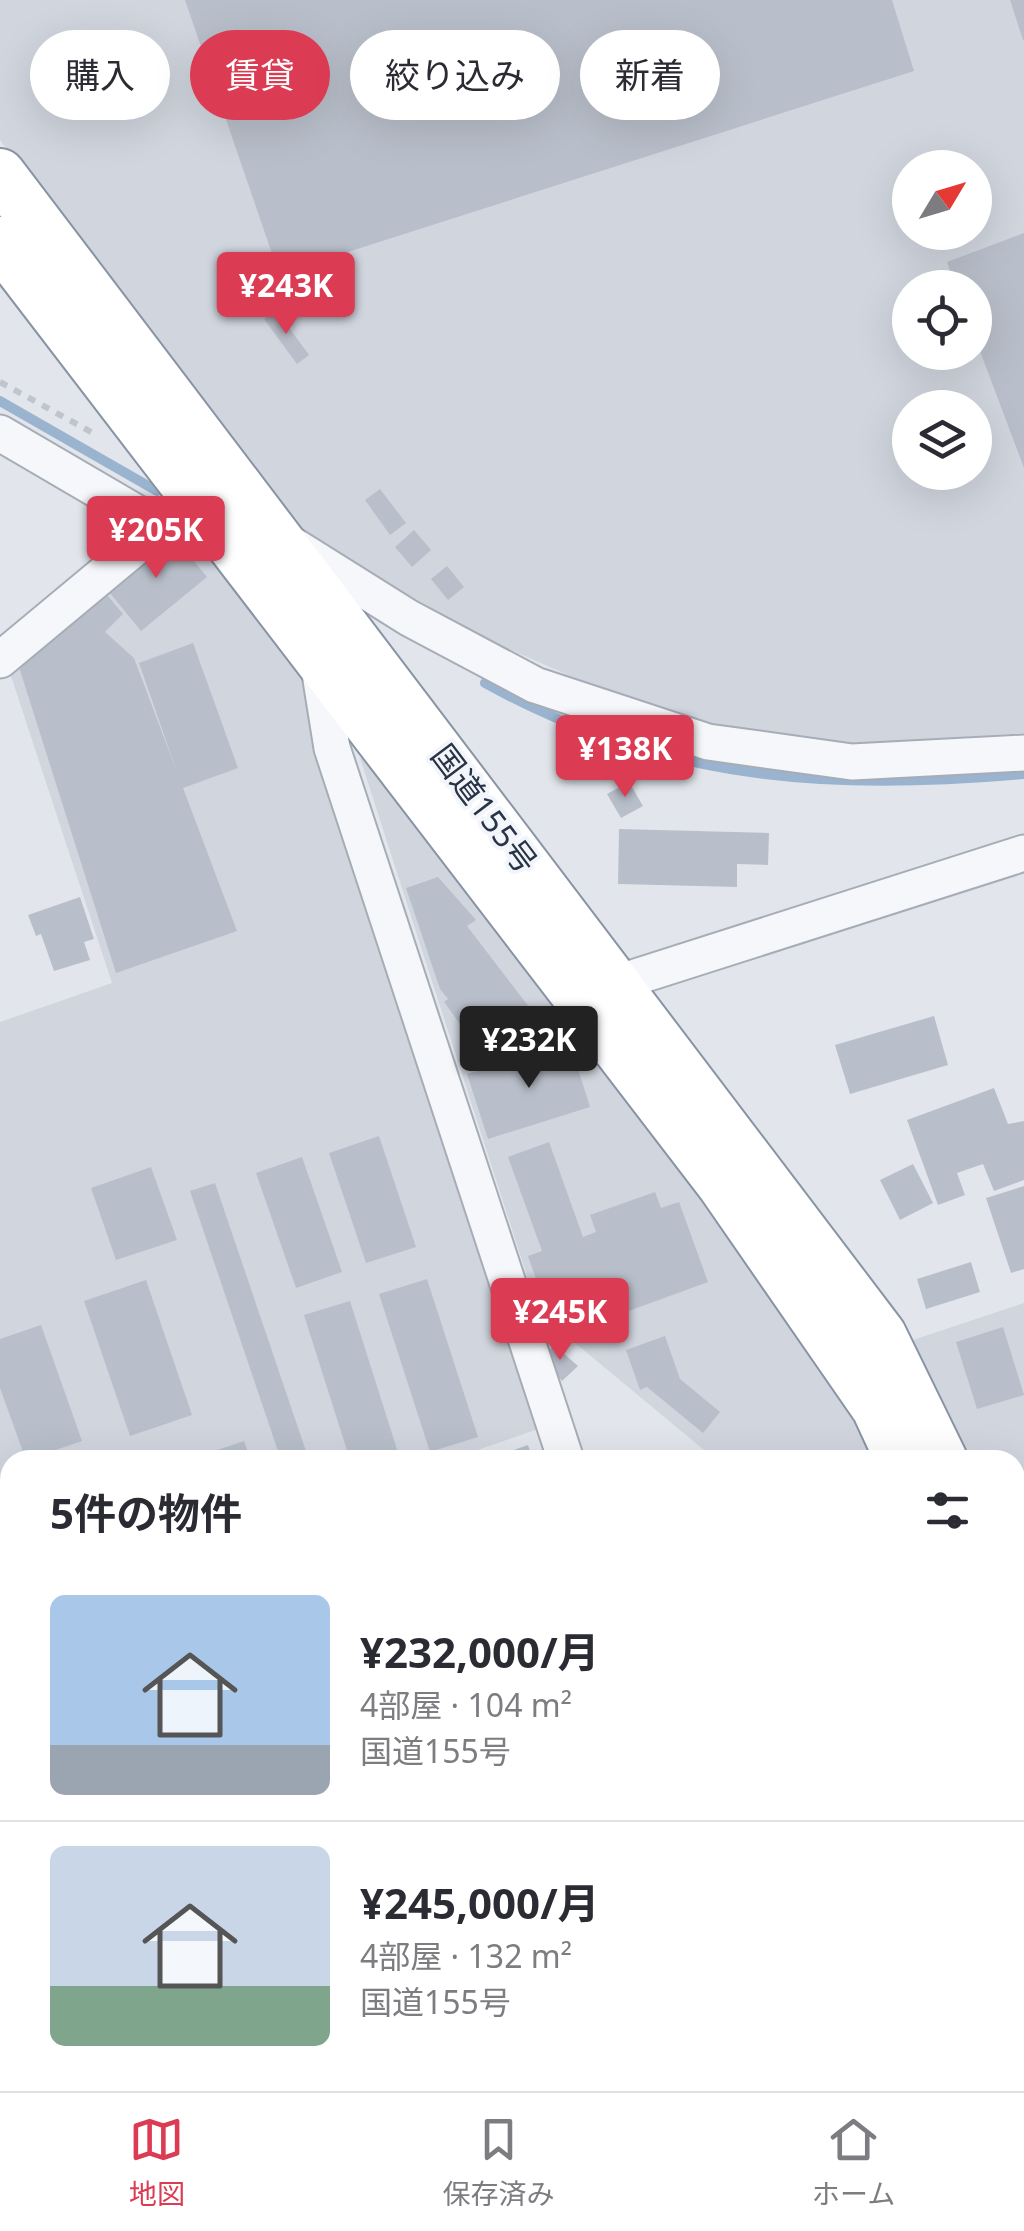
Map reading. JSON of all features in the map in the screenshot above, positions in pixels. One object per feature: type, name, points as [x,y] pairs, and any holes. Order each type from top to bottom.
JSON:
[{"type":"highway","name":"国道155号","points":[[0,174],[881,1334],[937,1450]]},
{"type":"highway","name":"国道155号","points":[[0,242],[178,512],[317,655],[722,1184],[877,1408],[896,1450]]},
{"type":"street","points":[[0,432],[178,512],[274,532],[409,618],[535,685],[676,733],[774,754],[852,762],[1024,753]]},
{"type":"street","points":[[0,660],[178,512]]},
{"type":"street","points":[[317,655],[332,748],[563,1450]]},
{"type":"street","points":[[617,983],[1024,853]]},
{"type":"path","points":[[0,382],[101,438]]},
{"type":"shaded area","points":[[0,0],[1024,0],[1024,733],[845,745],[718,725],[595,687],[482,637],[310,539],[265,479],[260,482],[0,140]]},
{"type":"shaded area","points":[[188,524],[310,683],[544,1427],[478,1450],[0,1450],[0,1022],[112,983],[9,670]]},
{"type":"shaded area","points":[[360,758],[367,760],[774,1291],[843,1400],[869,1450],[704,1450],[539,1313]]},
{"type":"shaded area","points":[[1024,1303],[1024,1450],[961,1450],[910,1352],[913,1340]]},
{"type":"building","points":[[185,0],[892,0],[914,71],[279,274],[226,120],[330,120],[330,30],[195,30]]},
{"type":"building","points":[[1010,0],[1024,0],[1024,40],[1023,40]]},
{"type":"building","points":[[1024,233],[1024,468],[987,370],[992,370],[992,270],[950,270],[947,262],[979,250],[992,250],[992,245]]},
{"type":"building","points":[[276,310],[309,355],[297,364],[264,319]]},
{"type":"building","points":[[380,489],[406,523],[390,535],[365,500]]},
{"type":"building","points":[[414,530],[431,550],[412,567],[395,547]]},
{"type":"building","points":[[169,531],[207,577],[141,631],[105,587]]},
{"type":"building","points":[[447,566],[464,587],[448,600],[431,579]]},
{"type":"building","points":[[103,590],[123,614],[105,632],[134,658],[177,772],[139,663],[193,643],[238,768],[183,788],[237,931],[116,973],[19,667]]},
{"type":"building","points":[[629,782],[643,806],[621,818],[607,794]]},
{"type":"building","points":[[619,829],[769,833],[768,865],[737,864],[737,887],[618,884]]},
{"type":"building","points":[[438,877],[476,920],[467,926],[542,1024],[514,1044],[485,1049],[481,1044],[472,1051],[460,1035],[465,1031],[444,1002],[448,999],[440,989],[406,888]]},
{"type":"building","points":[[80,897],[94,939],[84,942],[90,960],[54,971],[41,934],[36,936],[28,915]]},
{"type":"building","points":[[934,1016],[948,1065],[850,1094],[835,1045]]},
{"type":"building","points":[[570,1043],[590,1107],[488,1139],[467,1074]]},
{"type":"building","points":[[994,1088],[1008,1124],[1024,1121],[1024,1180],[994,1191],[983,1164],[957,1173],[965,1195],[938,1205],[907,1120]]},
{"type":"building","points":[[379,1136],[416,1247],[366,1263],[329,1153]]},
{"type":"building","points":[[549,1142],[583,1237],[596,1232],[590,1215],[655,1192],[661,1208],[679,1202],[708,1282],[574,1331],[547,1310],[528,1256],[542,1251],[508,1157]]},
{"type":"building","points":[[302,1157],[342,1272],[296,1288],[256,1173]]},
{"type":"building","points":[[913,1164],[933,1203],[900,1220],[880,1180]]},
{"type":"building","points":[[151,1167],[177,1240],[116,1260],[91,1188]]},
{"type":"building","points":[[215,1183],[306,1450],[278,1450],[190,1191]]},
{"type":"building","points":[[1024,1186],[1024,1269],[1011,1273],[986,1198]]},
{"type":"building","points":[[971,1262],[980,1292],[926,1309],[917,1279]]},
{"type":"building","points":[[427,1279],[478,1437],[429,1450],[379,1294]]},
{"type":"building","points":[[146,1280],[192,1415],[130,1436],[84,1301]]},
{"type":"building","points":[[350,1301],[397,1450],[347,1450],[304,1315]]},
{"type":"building","points":[[41,1325],[82,1441],[55,1450],[22,1450],[0,1388],[0,1339]]},
{"type":"building","points":[[1003,1327],[1024,1395],[977,1409],[956,1342]]},
{"type":"building","points":[[665,1336],[680,1379],[720,1412],[703,1433],[647,1387],[640,1390],[626,1350]]},
{"type":"building","points":[[554,1345],[578,1366],[562,1381],[543,1358]]},
{"type":"building","points":[[244,1441],[247,1450],[218,1450]]},
{"type":"waterway","points":[[0,401],[157,491]]},
{"type":"waterway","points":[[485,683],[551,716],[616,741],[747,772],[882,781],[1024,774]]}]
